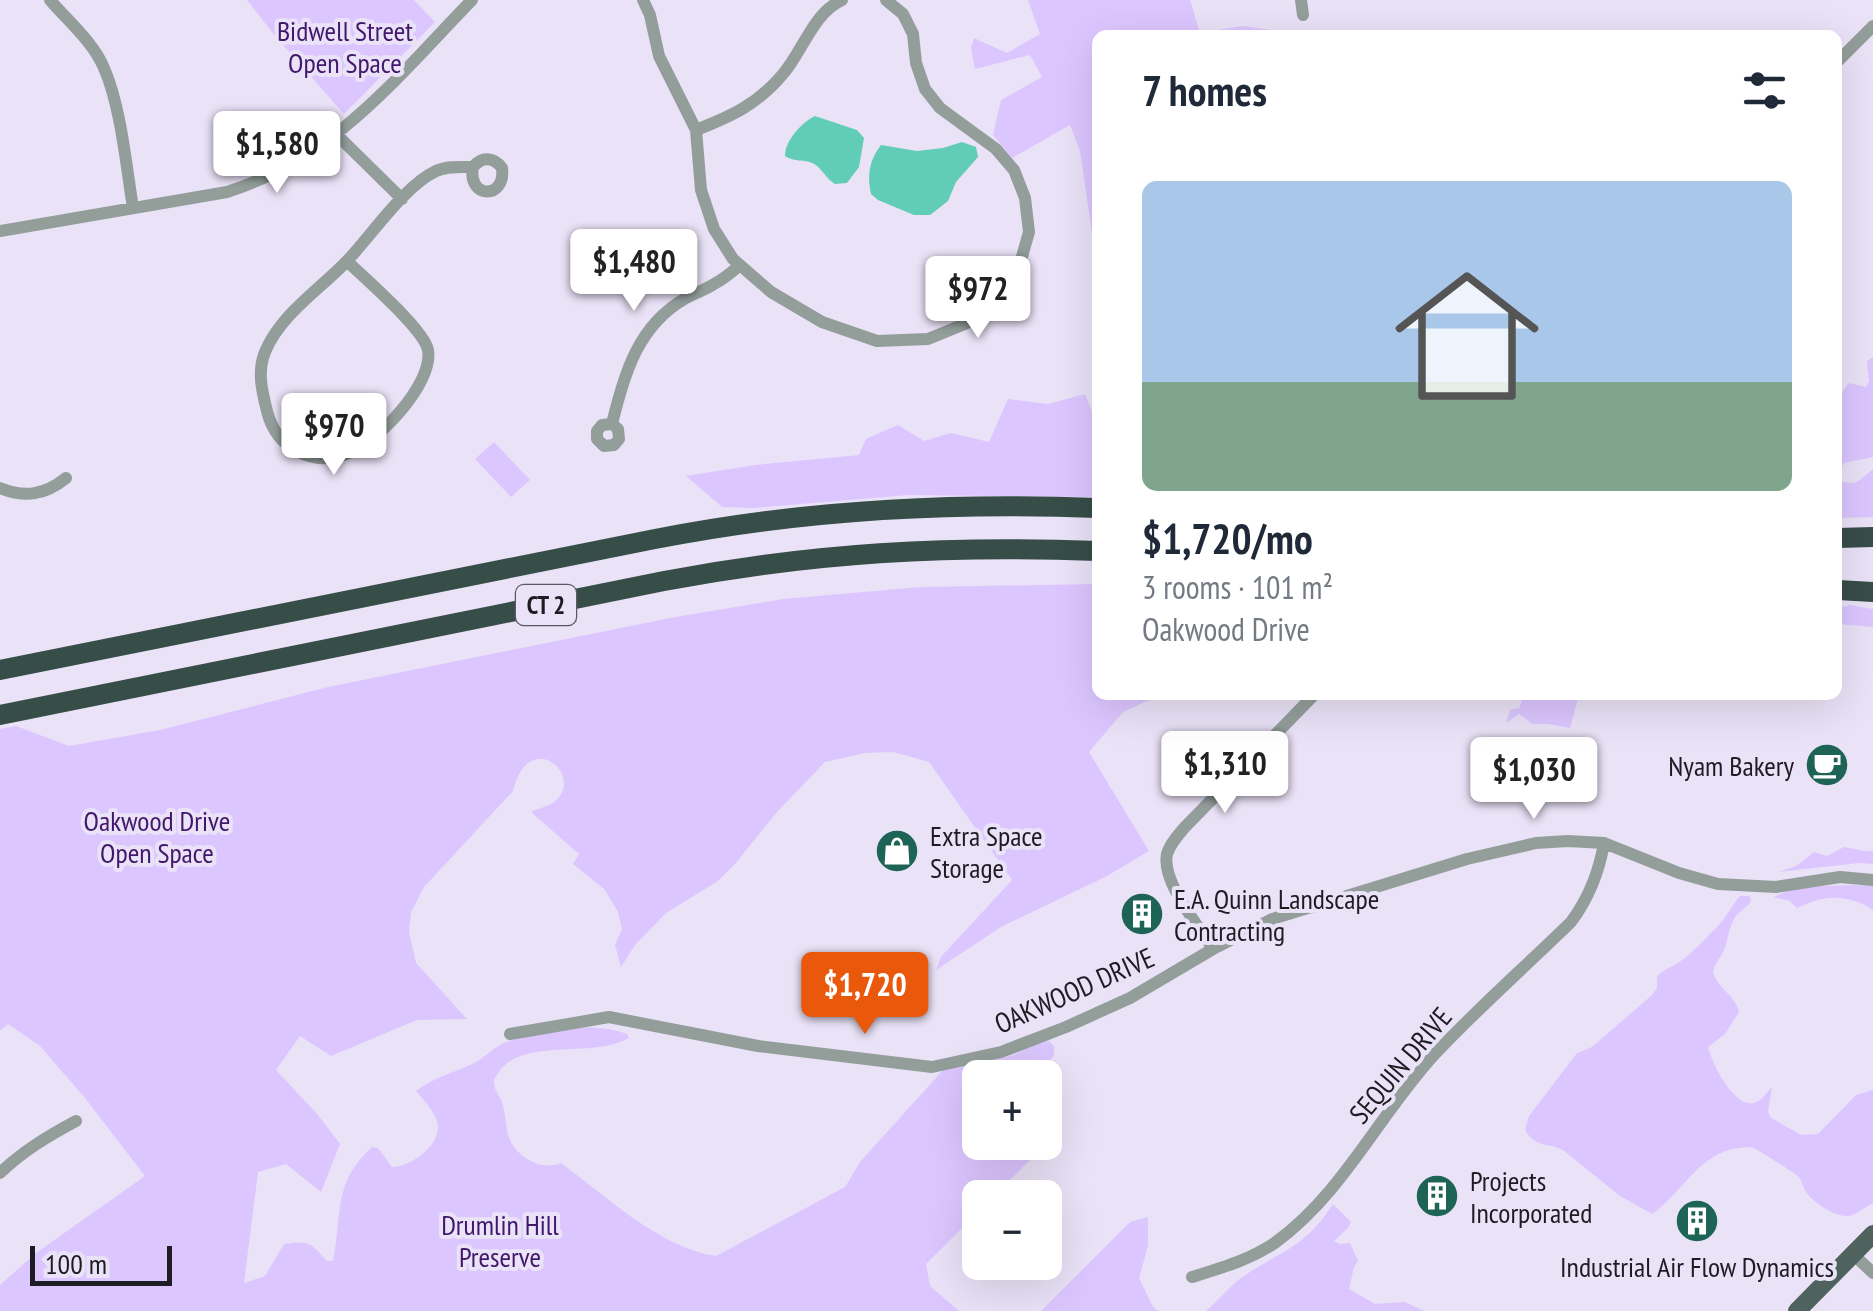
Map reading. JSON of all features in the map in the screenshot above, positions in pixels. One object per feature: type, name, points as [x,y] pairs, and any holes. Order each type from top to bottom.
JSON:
[{"type":"highway","name":"CT 2","points":[[0,670],[745,523],[927,506],[1092,508]]},
{"type":"highway","points":[[1842,538],[1873,536]]},
{"type":"highway","name":"CT 2","points":[[0,715],[760,564],[915,549],[1092,551]]},
{"type":"highway","points":[[1842,580],[1873,580]]},
{"type":"highway","points":[[1842,590],[1873,592]]},
{"type":"main road","points":[[1797,1311],[1873,1234]]},
{"type":"street","points":[[50,0],[104,67],[134,208]]},
{"type":"street","points":[[0,232],[227,192],[289,166],[337,135],[472,0]]},
{"type":"street","points":[[643,0],[659,56],[696,130],[701,190],[714,230],[733,260],[772,292],[822,322],[878,340],[928,340],[967,323],[999,298],[1019,267],[1028,232],[1025,198],[1014,170],[996,149],[940,108],[924,89],[916,63],[914,34],[903,14],[886,0]]},
{"type":"street","points":[[696,130],[733,116],[760,97],[785,72],[817,21],[842,0]]},
{"type":"street","points":[[1301,0],[1303,15]]},
{"type":"street","points":[[1842,58],[1873,26]]},
{"type":"street","points":[[337,135],[402,199]]},
{"type":"street","points":[[346,261],[421,334],[428,350],[426,371],[418,389],[382,432],[350,453],[327,458],[302,455],[284,444],[270,423],[260,382],[265,352],[282,324],[421,181],[437,170],[473,167]]},
{"type":"street","points":[[612,424],[622,382],[638,345],[660,316],[740,266]]},
{"type":"street","points":[[0,488],[13,493],[40,494],[66,478]]},
{"type":"street","points":[[1213,949],[1171,882],[1166,865],[1168,851],[1188,824],[1309,700]]},
{"type":"street","name":"OAKWOOD DRIVE","points":[[510,1034],[609,1017],[758,1046],[932,1067],[1000,1052],[1066,1027],[1130,998],[1272,919],[1467,858],[1536,843],[1604,843],[1718,884],[1776,887],[1840,877],[1873,880]]},
{"type":"street","name":"SEQUIN DRIVE","points":[[1192,1277],[1230,1266],[1275,1243],[1310,1212],[1434,1056],[1571,922],[1586,903],[1604,843]]},
{"type":"street","points":[[0,1173],[41,1140],[76,1121]]},
{"type":"street","points":[[1854,1254],[1873,1273]]},
{"type":"green space","name":"Bidwell Street Open Space","points":[[247,0],[414,0],[435,22],[344,114]]},
{"type":"green space","points":[[1028,0],[1190,0],[1199,30],[1092,30],[1092,233],[1080,151],[1070,125],[1012,158],[993,135],[1001,100],[1042,77],[1030,55],[975,69],[971,48],[974,38],[1007,53],[1040,34]]},
{"type":"green space","points":[[1242,26],[1271,30],[1218,30]]},
{"type":"green space","points":[[1873,357],[1873,457],[1842,467],[1842,392],[1849,383],[1866,387],[1867,361]]},
{"type":"green space","points":[[1085,394],[1092,412],[1092,497],[909,495],[754,508],[722,507],[686,476],[859,455],[866,439],[898,425],[924,441],[951,433],[989,442],[1008,399],[1048,404]]},
{"type":"green space","points":[[494,442],[530,480],[511,497],[475,459]]},
{"type":"green space","points":[[1873,469],[1873,517],[1842,518],[1842,481],[1855,483]]},
{"type":"green space","points":[[1092,584],[1092,700],[1149,700],[1123,712],[1089,752],[1149,851],[1107,876],[1001,927],[936,970],[941,957],[1012,880],[929,762],[893,752],[865,753],[825,762],[735,864],[718,881],[666,913],[635,945],[621,967],[615,945],[622,929],[618,912],[605,890],[573,864],[579,854],[531,812],[554,802],[562,792],[564,780],[560,770],[552,762],[531,761],[521,771],[513,791],[424,887],[411,912],[409,932],[416,963],[467,1019],[417,1020],[331,1056],[300,1036],[276,1070],[340,1144],[321,1192],[286,1164],[258,1172],[244,1283],[265,1276],[284,1244],[309,1244],[327,1261],[333,1261],[341,1200],[359,1161],[372,1147],[378,1148],[392,1167],[399,1166],[415,1160],[434,1141],[437,1121],[416,1091],[517,1038],[582,1027],[614,1030],[629,1038],[598,1047],[529,1053],[503,1067],[494,1083],[510,1140],[532,1162],[561,1163],[654,1232],[674,1243],[716,1256],[845,1187],[860,1162],[944,1069],[962,1065],[962,1160],[1030,1160],[1010,1180],[962,1180],[962,1228],[926,1264],[930,1286],[959,1311],[0,1311],[0,1285],[36,1253],[145,1176],[40,1046],[8,1024],[0,1031],[0,729],[16,726],[69,746],[160,730],[328,687],[783,599],[921,587]]},
{"type":"green space","points":[[1842,607],[1873,609],[1873,627],[1842,624]]},
{"type":"green space","points":[[1522,700],[1578,700],[1570,728],[1532,724],[1519,714],[1506,723],[1510,710],[1519,708]]},
{"type":"green space","points":[[1844,847],[1873,851],[1873,864],[1778,872],[1796,866],[1814,852],[1827,856]]},
{"type":"green space","points":[[1873,885],[1873,910],[1835,898],[1797,908],[1790,901],[1774,897],[1808,887]]},
{"type":"green space","points":[[1740,896],[1750,896],[1751,901],[1734,919],[1713,972],[1739,1012],[1725,1034],[1708,1047],[1710,1054],[1724,1082],[1745,1102],[1758,1101],[1772,1087],[1768,1112],[1771,1118],[1801,1135],[1818,1134],[1856,1095],[1873,1090],[1873,1203],[1853,1215],[1824,1208],[1806,1192],[1798,1176],[1747,1147],[1713,1157],[1652,1214],[1620,1196],[1563,1150],[1538,1143],[1525,1130],[1529,1116],[1577,1053],[1592,1047],[1652,995],[1659,974],[1697,947]]},
{"type":"green space","points":[[1049,1041],[1054,1046],[1051,1060],[989,1060]]},
{"type":"green space","points":[[1333,1204],[1351,1222],[1334,1241],[1350,1243],[1358,1261],[1349,1289],[1375,1304],[1405,1302],[1424,1311],[1206,1311],[1241,1278],[1302,1240]]},
{"type":"green space","points":[[1148,1217],[1148,1246],[1139,1278],[1158,1311],[1041,1311],[1130,1222]]},
{"type":"shaded area","points":[[815,116],[857,130],[864,138],[859,167],[847,183],[835,184],[813,164],[785,156],[795,133]]},
{"type":"shaded area","points":[[962,142],[976,147],[978,157],[956,182],[948,201],[930,215],[914,215],[871,194],[870,168],[881,145],[917,151]]},
{"type":"place","name":"Nyam Bakery","points":[[1827,765]]},
{"type":"place","name":"Extra Space Storage","points":[[897,851]]},
{"type":"place","name":"E.A. Quinn Landscape Contracting","points":[[1142,914]]},
{"type":"place","name":"Projects Incorporated","points":[[1437,1196]]},
{"type":"place","name":"Industrial Air Flow Dynamics","points":[[1697,1221]]},
{"type":"park label","name":"Oakwood Drive Open Space","points":[[157,836]]},
{"type":"park label","name":"Drumlin Hill Preserve","points":[[500,1240]]}]
